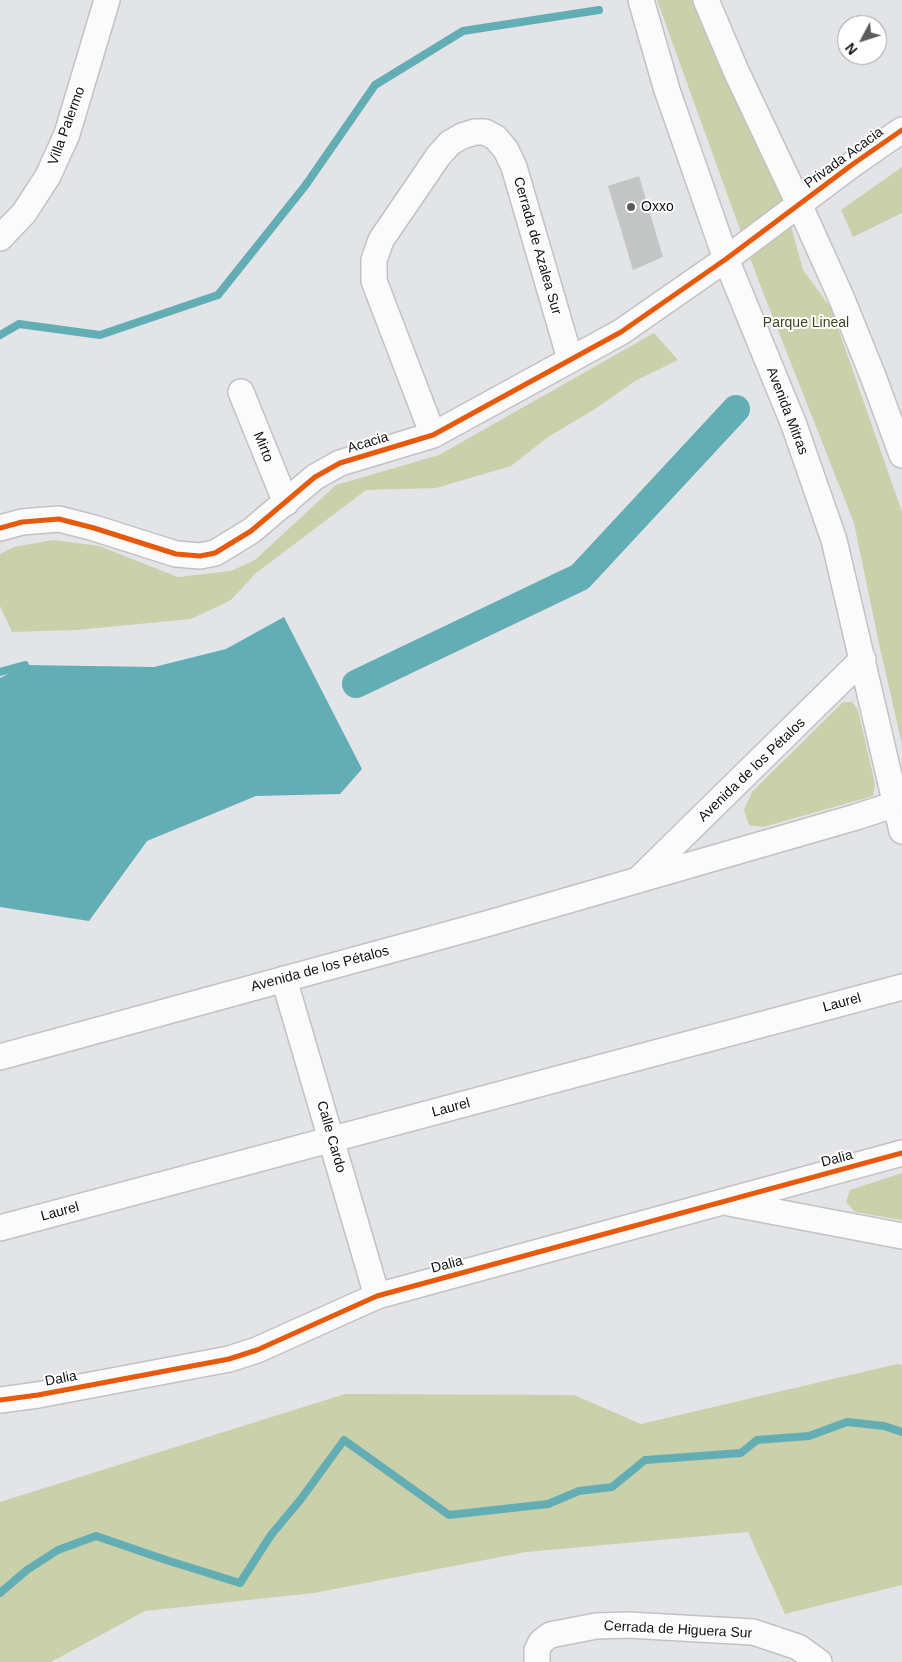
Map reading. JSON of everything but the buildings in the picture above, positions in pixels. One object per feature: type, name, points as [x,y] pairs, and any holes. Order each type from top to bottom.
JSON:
[{"type":"street","name":"Villa Palermo","points":[[0,238],[24,213],[48,176],[67,134],[107,0]]},
{"type":"street","name":"Avenida Mitras","points":[[641,0],[667,90],[726,258],[794,425],[834,540],[902,831]]},
{"type":"street","points":[[706,0],[736,71],[845,306],[902,455]]},
{"type":"street","name":"Privada Acacia","points":[[726,258],[902,130]]},
{"type":"street","name":"Cerrada de Azalea Sur","points":[[433,435],[374,281],[374,260],[381,240],[440,155],[450,143],[462,136],[474,132],[485,132],[496,138],[506,150],[514,167],[570,359]]},
{"type":"street","name":"Acacia","points":[[0,528],[22,522],[59,519],[176,554],[200,556],[215,553],[250,531],[315,477],[340,463],[433,435],[629,327],[726,258]]},
{"type":"street","name":"Mirto","points":[[241,392],[286,503]]},
{"type":"street","name":"Avenida de los Pétalos","points":[[639,879],[863,659]]},
{"type":"street","name":"Avenida de los Pétalos","points":[[0,1058],[486,924],[896,804]]},
{"type":"street","name":"Calle Cardo","points":[[284,979],[377,1296]]},
{"type":"street","name":"Laurel","points":[[0,1228],[902,987]]},
{"type":"street","name":"Dalia","points":[[0,1400],[38,1395],[229,1359],[257,1350],[377,1296],[902,1153]]},
{"type":"street","name":"Dalia","points":[[722,1202],[902,1236]]},
{"type":"street","name":"Cerrada de Higuera Sur","points":[[537,1656],[541,1642],[550,1635],[596,1626],[628,1626],[754,1632],[798,1647],[819,1662]]},
{"type":"green space","name":"Parque Lineal","points":[[657,0],[693,0],[701,25],[780,186],[803,270],[831,308],[902,512],[902,744],[854,523],[759,282]]},
{"type":"green space","points":[[902,167],[902,213],[853,237],[841,210]]},
{"type":"green space","points":[[654,333],[678,360],[635,381],[595,409],[548,437],[511,466],[436,488],[366,490],[256,573],[231,600],[191,619],[76,630],[12,632],[0,606],[0,554],[14,547],[53,540],[99,546],[178,577],[231,571],[255,560],[336,485],[439,455]]},
{"type":"green space","points":[[843,702],[852,702],[858,710],[875,784],[873,796],[763,827],[749,825],[744,810],[752,792]]},
{"type":"green space","points":[[902,1173],[902,1220],[855,1212],[846,1202],[850,1190]]},
{"type":"green space","points":[[897,1364],[902,1365],[902,1585],[785,1614],[748,1532],[526,1552],[314,1593],[145,1611],[51,1662],[0,1662],[0,1502],[345,1394],[574,1395],[641,1424]]},
{"type":"water","points":[[284,617],[362,769],[340,794],[256,796],[147,841],[89,921],[0,907],[0,678],[25,665],[154,667],[226,649]]},
{"type":"waterway","points":[[0,335],[19,324],[100,335],[218,295],[305,186],[375,85],[463,31],[599,10]]},
{"type":"waterway","points":[[356,684],[580,577],[736,409]]},
{"type":"waterway","points":[[0,672],[25,665]]},
{"type":"waterway","points":[[0,1593],[27,1570],[58,1550],[96,1536],[240,1583],[271,1535],[301,1499],[344,1440],[449,1515],[548,1504],[579,1491],[612,1487],[645,1460],[741,1453],[757,1440],[809,1436],[847,1422],[884,1426],[902,1432]]},
{"type":"cycle path","points":[[0,528],[22,522],[59,519],[176,554],[200,556],[215,553],[251,531],[315,477],[340,463],[433,435],[621,332],[726,259],[853,164],[902,130]]},
{"type":"cycle path","points":[[0,1400],[38,1395],[229,1359],[257,1350],[377,1296],[902,1153]]},
{"type":"place","name":"Oxxo","points":[[631,207]]}]
